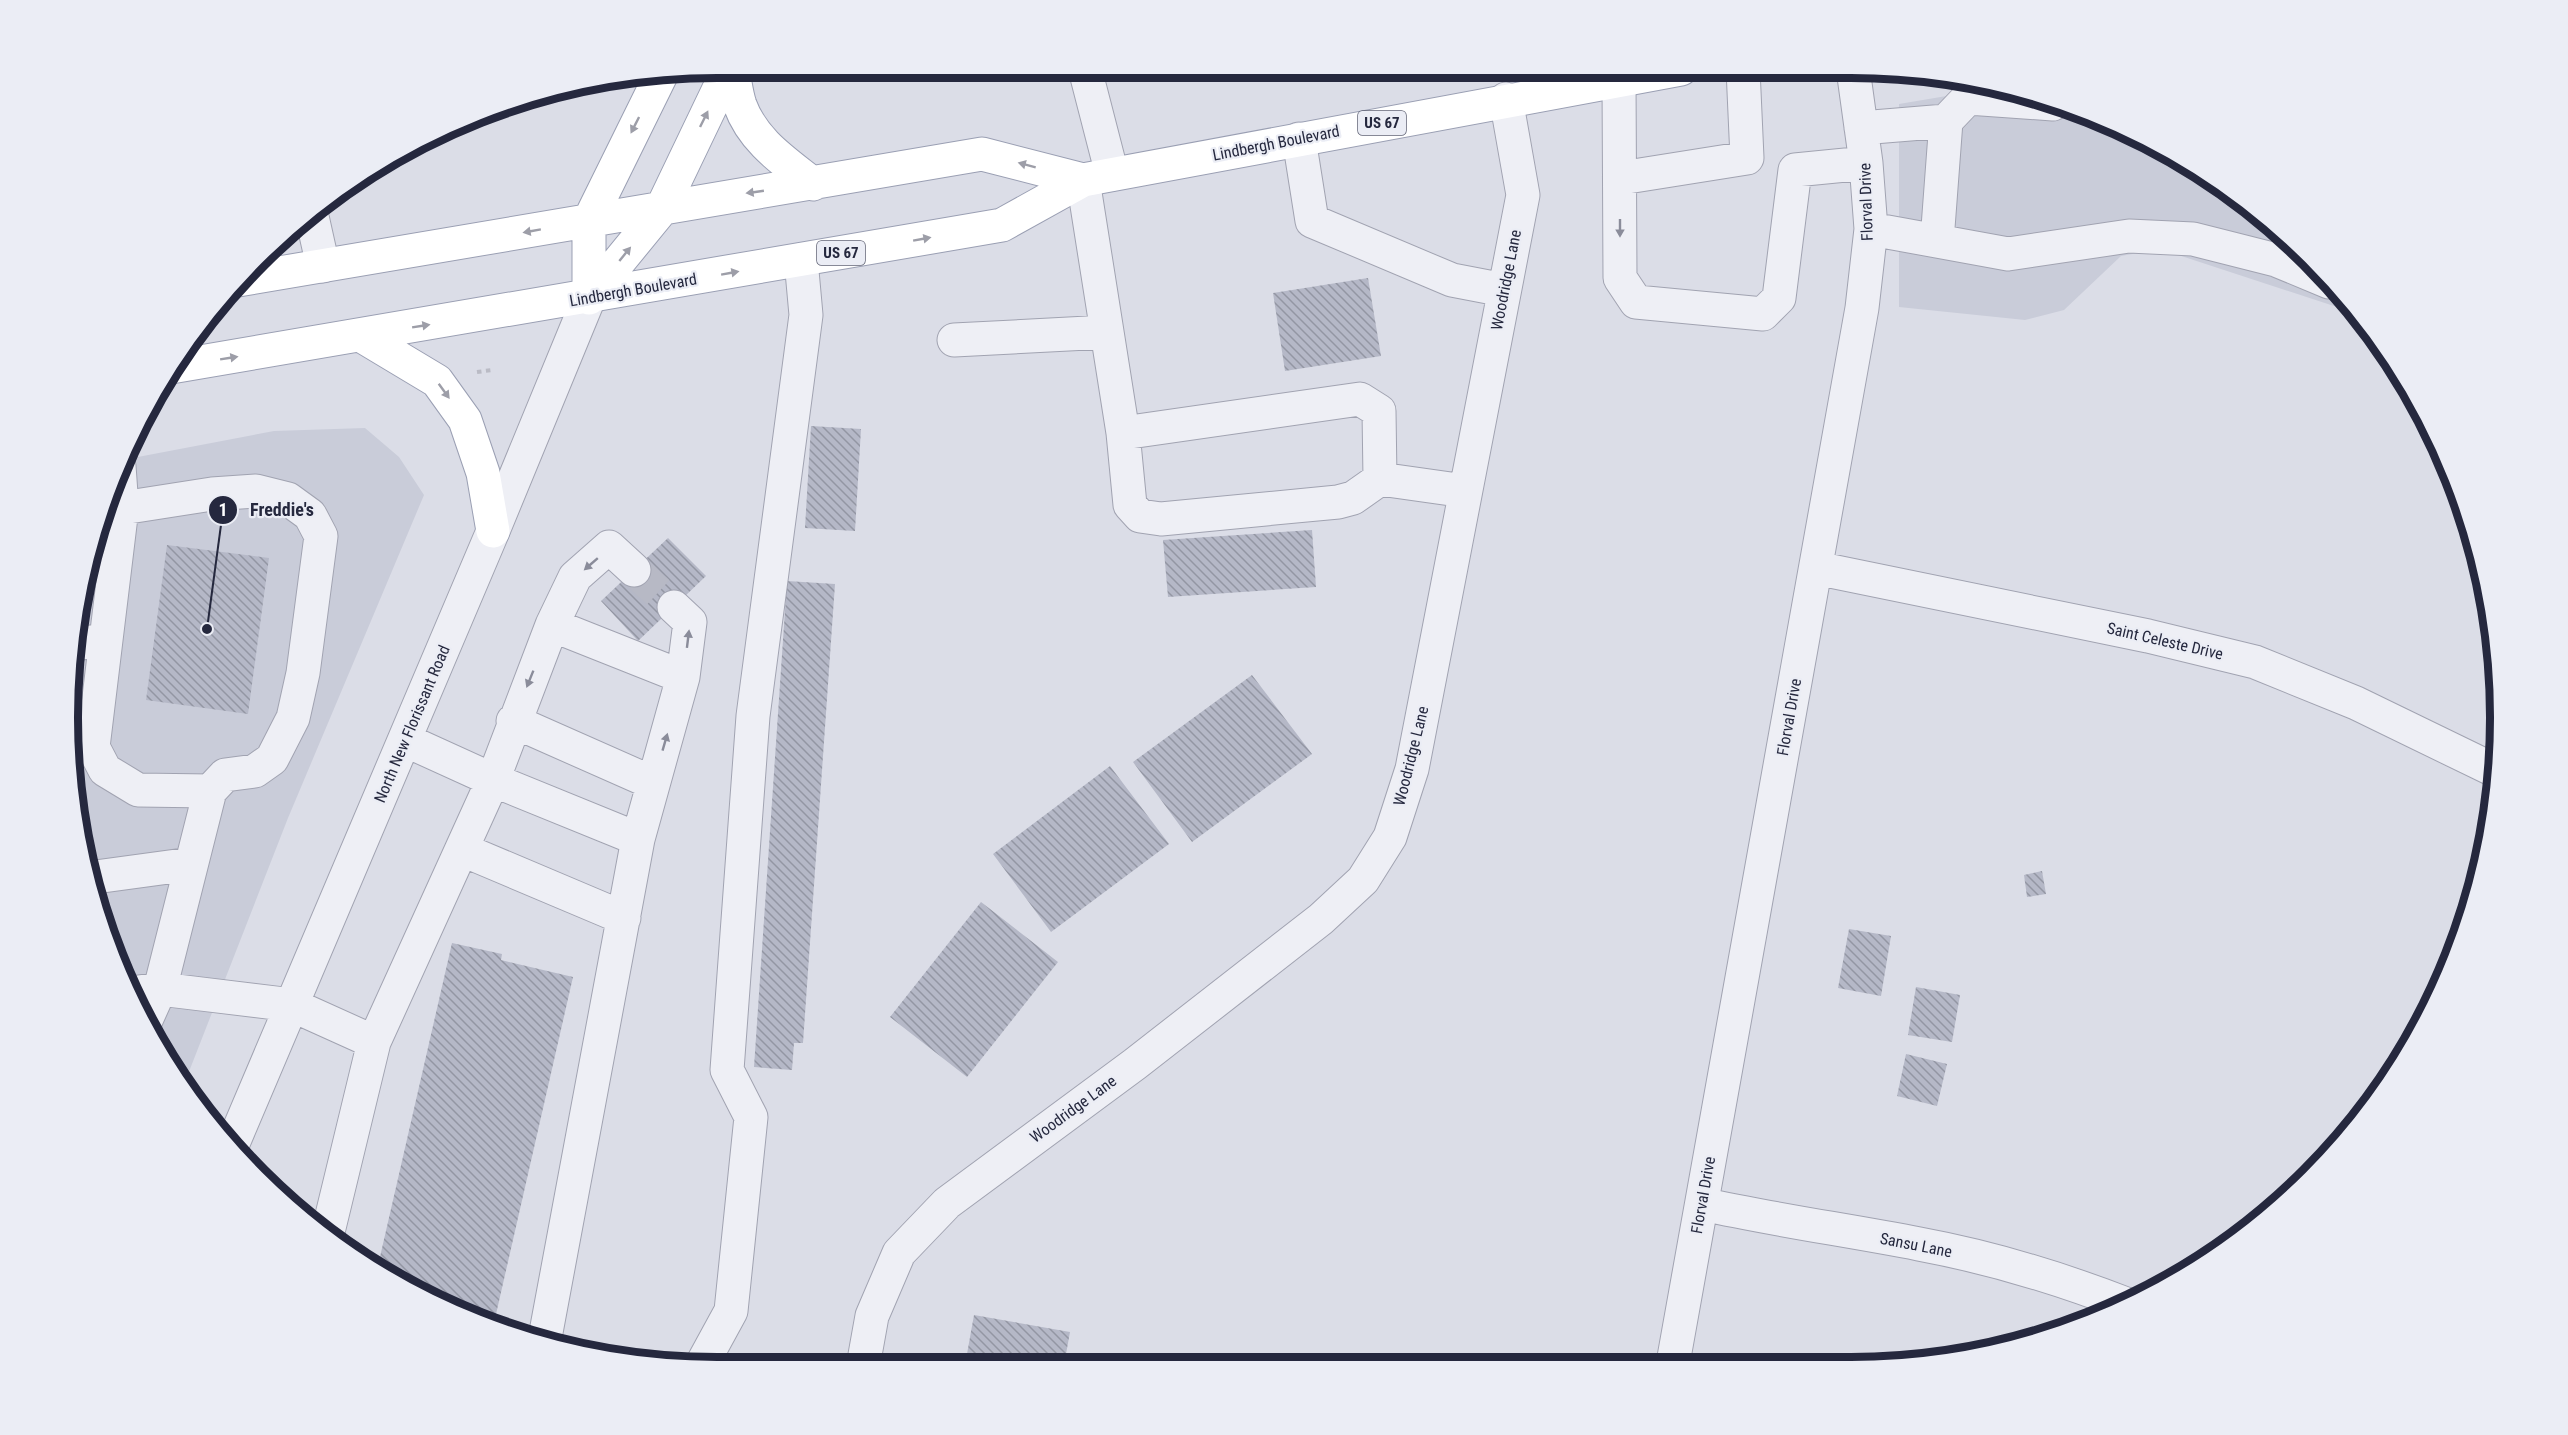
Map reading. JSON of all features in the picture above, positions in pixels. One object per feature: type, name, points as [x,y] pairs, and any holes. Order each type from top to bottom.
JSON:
[{"type":"main road","name":"North New Florissant Road","points":[[589,298],[661,210],[726,78]]},
{"type":"main road","points":[[733,78],[740,105],[751,127],[766,147],[813,184]]},
{"type":"main road","name":"Lindbergh Boulevard","points":[[184,366],[589,298],[1002,225],[1097,177],[1506,99],[1630,78]]},
{"type":"main road","name":"North New Florissant Road","points":[[589,298],[589,221],[658,81]]},
{"type":"main road","name":"Lindbergh Boulevard","points":[[254,277],[982,154],[1097,177]]},
{"type":"main road","points":[[362,336],[438,381],[465,420],[483,473],[493,531]]},
{"type":"street","points":[[1088,78],[1107,332],[1123,433],[1130,505],[1140,516],[1161,519],[1338,502],[1353,498],[1380,479],[1465,491]]},
{"type":"street","points":[[1743,78],[1747,158]]},
{"type":"street","name":"Florval Drive","points":[[1673,1357],[1862,308],[1871,229],[1866,163],[1854,78]]},
{"type":"street","points":[[1619,80],[1620,278],[1636,302],[1762,314],[1779,298],[1795,170]]},
{"type":"street","points":[[1938,241],[1946,121],[1969,90],[1988,93]]},
{"type":"street","name":"Woodridge Lane","points":[[864,1357],[872,1316],[900,1253],[947,1203],[1154,1049],[1321,919],[1363,880],[1390,837],[1412,769],[1523,195],[1506,99]]},
{"type":"street","points":[[1861,128],[1946,121]]},
{"type":"street","points":[[1299,139],[1312,220],[1452,280],[1504,290]]},
{"type":"street","points":[[1621,178],[1747,158],[1795,170],[1866,163]]},
{"type":"street","points":[[313,222],[323,266]]},
{"type":"street","points":[[1871,229],[2008,254],[2128,236],[2193,239],[2276,260],[2312,275]]},
{"type":"street","points":[[706,1357],[731,1311],[751,1117],[727,1070],[753,716],[806,315],[801,260]]},
{"type":"street","name":"North New Florissant Road","points":[[236,1137],[405,740],[589,298]]},
{"type":"street","points":[[954,340],[1107,332]]},
{"type":"street","points":[[1123,433],[1360,399],[1379,411],[1380,479]]},
{"type":"street","points":[[113,509],[212,494],[256,491],[288,499],[310,515],[321,536],[303,673],[293,717],[272,759],[255,771],[225,775],[210,791],[191,864],[145,991],[292,1005],[374,1041]]},
{"type":"street","points":[[112,513],[106,640],[81,749],[105,770],[138,790],[210,791]]},
{"type":"street","points":[[329,1226],[374,1041],[493,780],[513,721],[552,625],[575,577],[609,547],[634,570]]},
{"type":"street","name":"Saint Celeste Drive","points":[[1816,568],[2148,636],[2255,662],[2356,703],[2488,767]]},
{"type":"street","points":[[546,1333],[638,839],[683,677],[690,622],[674,607]]},
{"type":"street","points":[[552,625],[683,677]]},
{"type":"street","points":[[82,643],[106,640]]},
{"type":"street","points":[[513,721],[653,783]]},
{"type":"street","points":[[405,740],[493,780],[638,839]]},
{"type":"street","points":[[463,850],[624,918]]},
{"type":"street","points":[[98,877],[191,864]]},
{"type":"street","name":"Sansu Lane","points":[[1702,1204],[1777,1220],[1920,1244],[2018,1269],[2114,1299]]},
{"type":"shaded area","points":[[1978,91],[2056,112],[2133,144],[2206,186],[2240,210],[2303,265],[2342,309],[2160,249],[2121,256],[2064,310],[2025,320],[1899,307],[1899,104]]},
{"type":"shaded area","points":[[365,428],[399,457],[424,495],[288,818],[188,1075],[144,1000],[127,962],[112,923],[90,842],[79,759],[79,676],[83,634],[100,552],[112,512],[134,458],[274,431]]},
{"type":"building","points":[[1368,278],[1381,356],[1285,371],[1273,293]]},
{"type":"building","points":[[811,426],[861,429],[855,531],[805,528]]},
{"type":"building","points":[[1312,530],[1316,587],[1168,597],[1163,540]]},
{"type":"building","points":[[668,538],[706,576],[638,641],[601,601]]},
{"type":"building","points":[[167,545],[269,558],[248,714],[146,700]]},
{"type":"building","points":[[787,581],[835,584],[803,1043],[794,1043],[792,1070],[754,1067]]},
{"type":"building","points":[[1252,675],[1312,754],[1192,842],[1133,762]]},
{"type":"building","points":[[1110,766],[1169,844],[1051,932],[993,854]]},
{"type":"building","points":[[2042,871],[2046,894],[2027,897],[2024,875]]},
{"type":"building","points":[[981,902],[1058,962],[967,1077],[890,1017]]},
{"type":"building","points":[[1849,929],[1891,936],[1881,996],[1838,988]]},
{"type":"building","points":[[452,943],[502,954],[501,960],[573,977],[495,1317],[435,1291],[379,1260]]},
{"type":"building","points":[[1916,987],[1960,995],[1952,1042],[1908,1035]]},
{"type":"building","points":[[1906,1054],[1947,1064],[1937,1106],[1897,1096]]},
{"type":"building","points":[[974,1315],[1070,1332],[1065,1357],[966,1357]]},
{"type":"tunnel","points":[[634,570],[674,607]]},
{"type":"place","name":"Freddie's","points":[[207,629]]}]
